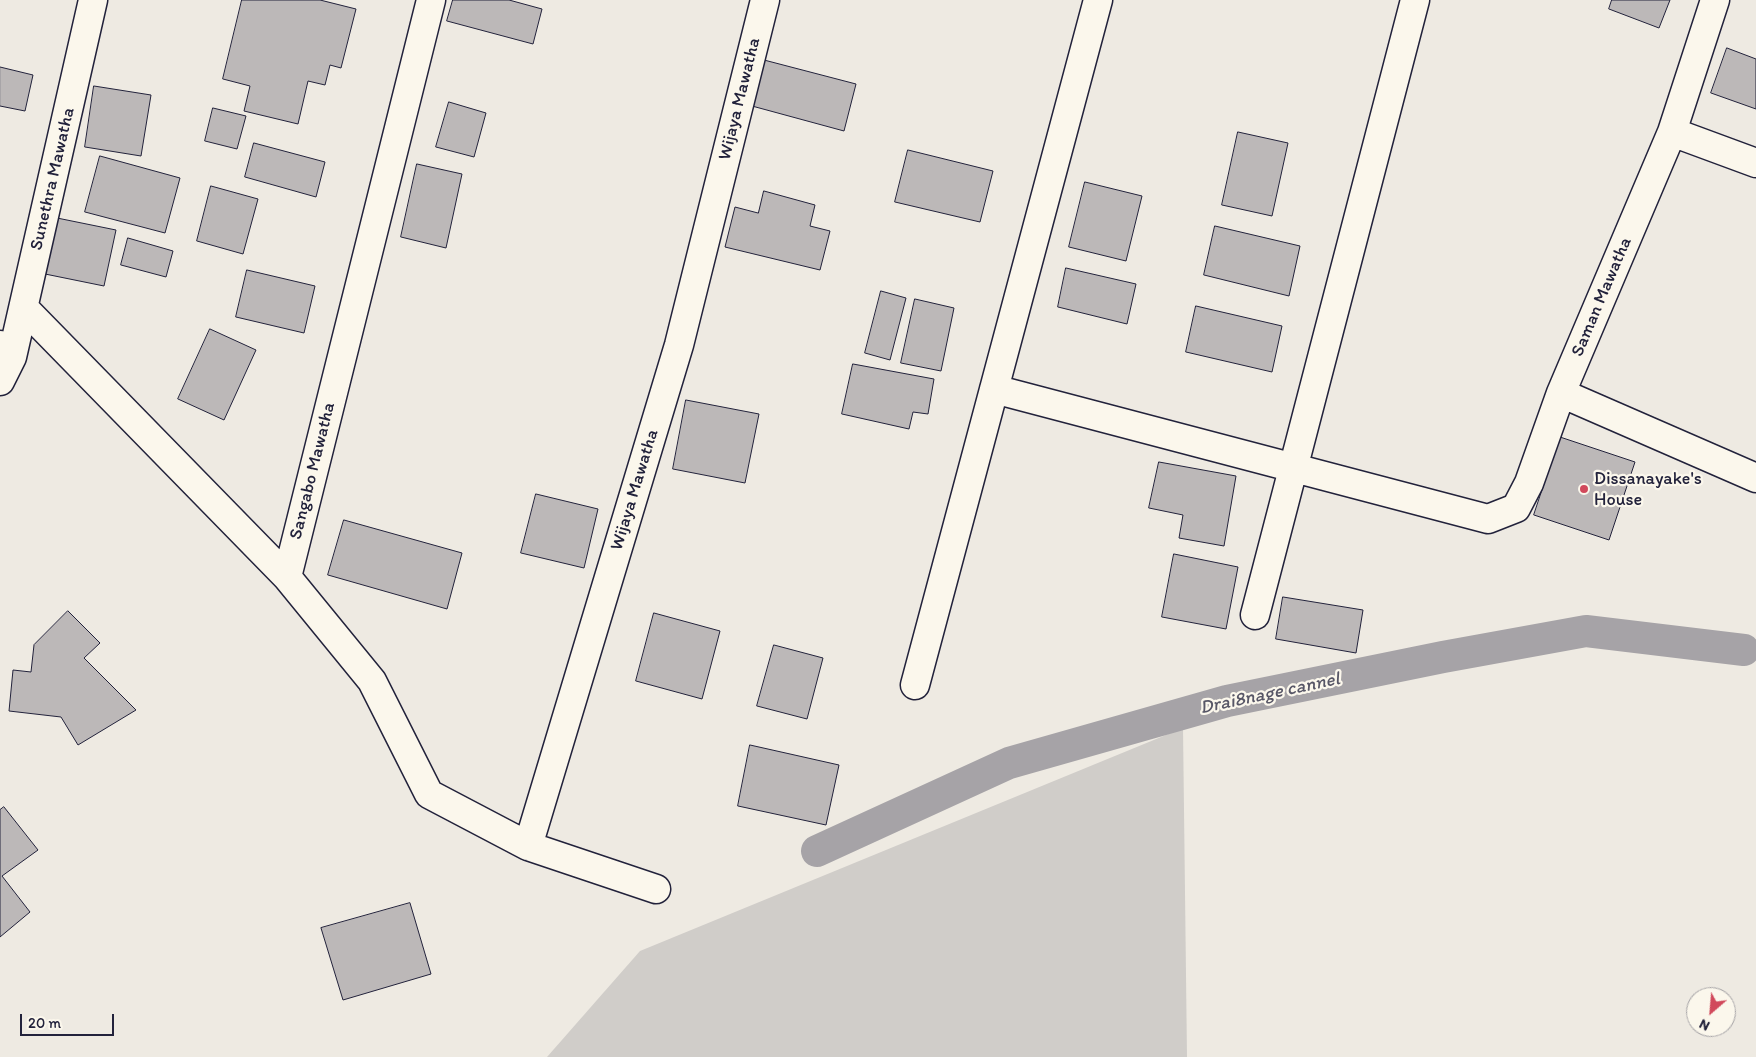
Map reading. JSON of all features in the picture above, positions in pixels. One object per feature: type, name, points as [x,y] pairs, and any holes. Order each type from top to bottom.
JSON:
[{"type":"street","name":"Sunethra Mawatha","points":[[4,361],[24,308],[93,0]]},
{"type":"street","name":"Sangabo Mawatha","points":[[287,577],[430,0]]},
{"type":"street","name":"Wijaya Mawatha","points":[[528,846],[679,345],[765,0]]},
{"type":"street","points":[[916,685],[1098,0]]},
{"type":"street","points":[[1255,616],[1415,0]]},
{"type":"street","name":"Saman Mawatha","points":[[994,389],[1488,519],[1516,508],[1529,483],[1560,393],[1672,132],[1715,0]]},
{"type":"street","points":[[1672,132],[1756,163]]},
{"type":"street","points":[[24,308],[287,577],[372,681],[429,794],[528,846],[656,889]]},
{"type":"street","points":[[1560,393],[1756,478]]},
{"type":"shaded area","points":[[1183,728],[1187,1057],[547,1057],[640,951]]},
{"type":"building","points":[[242,0],[320,0],[356,9],[341,68],[330,65],[325,85],[308,81],[298,124],[244,111],[250,86],[223,79]]},
{"type":"building","points":[[453,0],[509,0],[542,9],[533,44],[447,21]]},
{"type":"building","points":[[1612,0],[1670,0],[1659,28],[1609,9]]},
{"type":"building","points":[[1727,48],[1756,59],[1756,109],[1711,93]]},
{"type":"building","points":[[764,60],[856,84],[844,131],[752,106]]},
{"type":"building","points":[[0,67],[33,75],[25,111],[0,106]]},
{"type":"building","points":[[94,86],[151,95],[141,156],[85,147]]},
{"type":"building","points":[[449,102],[486,113],[474,157],[436,147]]},
{"type":"building","points":[[213,108],[246,116],[237,149],[205,141]]},
{"type":"building","points":[[1238,132],[1288,143],[1272,216],[1222,205]]},
{"type":"building","points":[[254,143],[325,162],[316,197],[245,177]]},
{"type":"building","points":[[908,150],[993,171],[980,222],[895,202]]},
{"type":"building","points":[[100,156],[180,178],[165,233],[85,212]]},
{"type":"building","points":[[417,164],[462,174],[446,248],[401,237]]},
{"type":"building","points":[[1085,182],[1142,196],[1126,261],[1069,247]]},
{"type":"building","points":[[211,186],[258,199],[243,254],[197,241]]},
{"type":"building","points":[[764,191],[815,205],[810,226],[830,231],[820,270],[725,247],[735,207],[758,213]]},
{"type":"building","points":[[57,218],[116,230],[104,286],[45,274]]},
{"type":"building","points":[[1215,226],[1300,246],[1289,296],[1204,275]]},
{"type":"building","points":[[128,238],[173,251],[166,277],[121,265]]},
{"type":"building","points":[[1066,268],[1136,284],[1127,324],[1058,307]]},
{"type":"building","points":[[247,270],[315,286],[304,333],[236,317]]},
{"type":"building","points":[[881,291],[906,298],[890,360],[865,353]]},
{"type":"building","points":[[915,299],[954,308],[941,371],[901,363]]},
{"type":"building","points":[[1196,306],[1282,326],[1272,372],[1186,352]]},
{"type":"building","points":[[210,329],[256,350],[224,420],[178,399]]},
{"type":"building","points":[[853,364],[934,379],[928,414],[913,412],[909,429],[842,414]]},
{"type":"building","points":[[686,400],[759,414],[745,483],[673,469]]},
{"type":"building","name":"Dissanayake's House","points":[[1560,437],[1635,462],[1609,540],[1534,515]]},
{"type":"building","points":[[1159,462],[1236,476],[1224,546],[1179,538],[1183,515],[1149,508]]},
{"type":"building","points":[[536,494],[598,509],[584,568],[521,553]]},
{"type":"building","points":[[344,520],[462,553],[447,609],[328,575]]},
{"type":"building","points":[[1174,554],[1238,567],[1226,629],[1162,617]]},
{"type":"building","points":[[1283,597],[1363,610],[1356,653],[1276,639]]},
{"type":"building","points":[[68,611],[100,643],[84,658],[136,710],[78,745],[61,717],[9,711],[13,670],[31,672],[34,645]]},
{"type":"building","points":[[654,613],[720,631],[702,699],[636,681]]},
{"type":"building","points":[[774,645],[823,658],[807,719],[757,706]]},
{"type":"building","points":[[750,745],[839,765],[826,825],[738,806]]},
{"type":"building","points":[[4,807],[38,850],[2,876],[30,912],[0,937],[0,810]]},
{"type":"building","points":[[410,903],[431,974],[343,1000],[321,928]]},
{"type":"waterway","name":"Drai8nage cannel","points":[[817,851],[1009,763],[1227,701],[1443,657],[1586,631],[1744,650]]},
{"type":"place","name":"Dissanayake's House","points":[[1584,489]]}]
